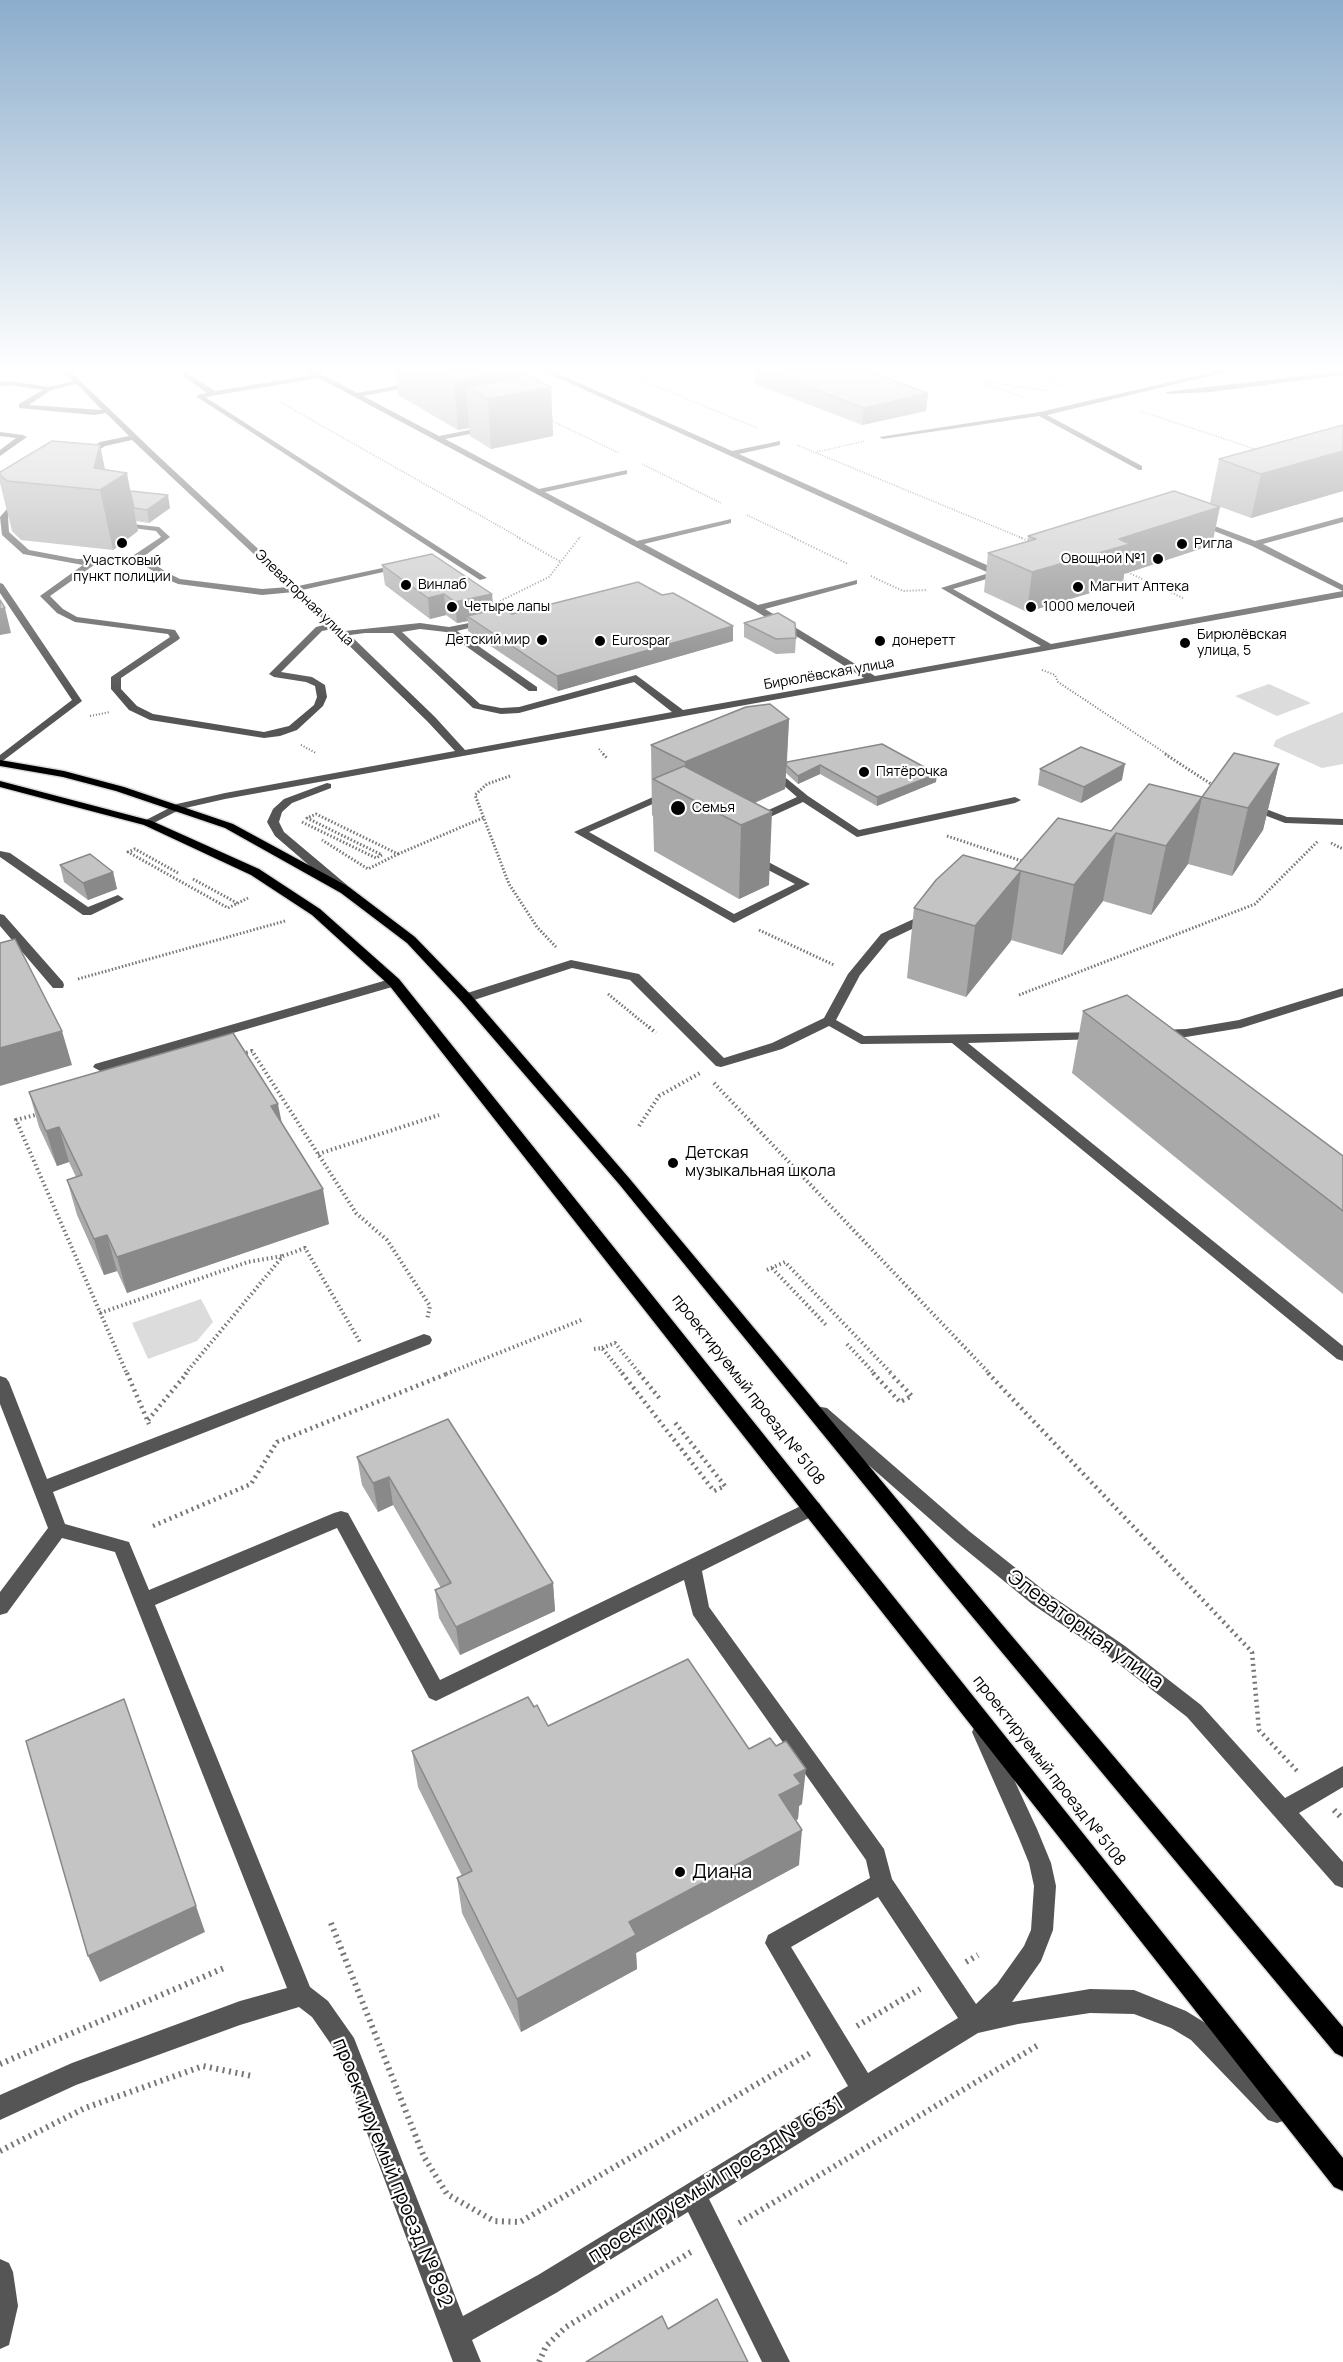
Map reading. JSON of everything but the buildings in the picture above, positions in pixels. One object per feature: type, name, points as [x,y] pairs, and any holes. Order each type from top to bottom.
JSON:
[{"type":"main road","points":[[0,761],[64,774],[177,807],[229,826],[345,890],[411,940],[466,998],[624,1181],[1343,2045]]},
{"type":"main road","name":"проектируемый проезд № 5108","points":[[0,784],[148,823],[255,872],[316,912],[394,982],[1339,2172]]},
{"type":"street","name":"Элеваторная улица","points":[[175,476],[431,719],[462,753]]},
{"type":"street","points":[[324,476],[483,578]]},
{"type":"street","points":[[507,476],[757,608],[876,680]]},
{"type":"street","points":[[537,492],[606,476]]},
{"type":"street","points":[[781,476],[997,573],[945,588]]},
{"type":"street","points":[[12,495],[34,494]]},
{"type":"street","points":[[23,496],[4,517],[5,533],[26,552],[91,563],[137,557],[166,537],[159,529],[111,523],[115,515]]},
{"type":"street","points":[[1185,519],[1255,544],[1343,588]]},
{"type":"street","points":[[1255,544],[1343,519]]},
{"type":"street","points":[[635,544],[728,521]]},
{"type":"street","points":[[137,557],[178,581],[262,592],[296,589],[413,563]]},
{"type":"street","points":[[91,563],[45,596],[60,611],[75,619],[172,632],[175,638],[116,677],[116,689],[133,708],[150,717],[264,735],[280,733],[293,728],[318,706],[322,698],[320,685],[309,679],[274,674],[319,629],[395,630],[420,626],[449,630],[506,617]]},
{"type":"street","points":[[757,608],[854,582]]},
{"type":"street","points":[[0,586],[77,701],[0,761]]},
{"type":"street","points":[[945,588],[1050,647]]},
{"type":"street","name":"Бирюлёвская улица","points":[[390,766],[681,714],[721,712],[876,680],[1343,594]]},
{"type":"street","points":[[395,630],[477,706],[501,711],[519,710],[636,678],[681,714]]},
{"type":"street","points":[[449,630],[533,689]]},
{"type":"street","points":[[765,762],[804,798],[857,834],[1015,800]]},
{"type":"street","points":[[148,823],[177,807],[390,766]]},
{"type":"street","points":[[345,890],[279,834],[275,827],[274,816],[282,806],[295,797],[390,766]]},
{"type":"street","points":[[684,787],[580,832],[734,919],[804,884],[745,853]]},
{"type":"street","points":[[745,824],[804,798]]},
{"type":"street","points":[[1234,800],[1285,820],[1343,822]]},
{"type":"street","points":[[0,854],[6,855],[87,912],[118,899]]},
{"type":"street","points":[[466,998],[571,964],[634,977],[721,1063],[777,1046],[829,1021],[854,974],[885,937],[946,908]]},
{"type":"street","points":[[0,918],[58,985]]},
{"type":"street","points":[[100,1067],[394,982]]},
{"type":"street","points":[[1140,1034],[1186,1033],[1241,1024],[1343,992]]},
{"type":"street","points":[[829,1021],[861,1040],[1117,1035]]},
{"type":"street","points":[[955,1039],[1343,1355]]},
{"type":"street","points":[[42,1489],[424,1340]]},
{"type":"street","points":[[0,1382],[58,1529]]},
{"type":"street","name":"Элеваторная улица","points":[[807,1401],[962,1536],[1039,1598],[1118,1652],[1194,1711],[1343,1878]]},
{"type":"street","points":[[144,1601],[341,1518],[436,1692],[813,1508]]},
{"type":"street","points":[[0,2108],[72,2075],[217,2021],[302,1995],[122,1547],[58,1529]]},
{"type":"street","points":[[0,1607],[58,1529]]},
{"type":"street","points":[[691,1566],[700,1609],[876,1856],[882,1883],[974,2022]]},
{"type":"street","points":[[972,1710],[1029,1836],[1040,1863],[1045,1886],[1042,1930],[1033,1953],[1005,1992],[974,2022]]},
{"type":"street","points":[[1282,1811],[1343,1776]]},
{"type":"street","points":[[864,2090],[776,1943],[882,1883]]},
{"type":"street","name":"проектируемый проезд № 892","points":[[302,1995],[320,2009],[346,2046],[467,2362]]},
{"type":"street","points":[[974,2022],[1018,2012],[1090,2001],[1134,2002],[1156,2009],[1199,2032],[1339,2172]]},
{"type":"street","name":"проектируемый проезд № 6631","points":[[456,2334],[547,2284],[974,2022]]},
{"type":"street","points":[[693,2195],[776,2362]]},
{"type":"street","points":[[0,2272],[5,2306],[0,2336]]},
{"type":"path","points":[[411,476],[561,562]]},
{"type":"path","points":[[666,476],[729,507]]},
{"type":"path","points":[[872,476],[1036,544]]},
{"type":"path","points":[[739,512],[852,567]]},
{"type":"path","points":[[506,617],[489,606],[549,577],[593,521]]},
{"type":"path","points":[[1123,570],[1183,598]]},
{"type":"path","points":[[862,572],[903,591],[945,588]]},
{"type":"path","points":[[1058,682],[1234,800]]},
{"type":"path","points":[[510,776],[487,784],[475,795],[509,884],[537,927],[571,964],[659,1036]]},
{"type":"path","points":[[297,820],[376,858],[382,855],[307,818],[316,814],[398,854]]},
{"type":"path","points":[[335,846],[368,869],[485,817]]},
{"type":"path","points":[[905,823],[1026,862]]},
{"type":"path","points":[[1019,996],[1255,904],[1321,838]]},
{"type":"path","points":[[178,873],[135,849],[128,852],[228,908],[248,898]]},
{"type":"path","points":[[193,879],[237,904]]},
{"type":"path","points":[[734,919],[854,974]]},
{"type":"path","points":[[58,985],[285,921]]},
{"type":"path","points":[[240,1054],[252,1051],[356,1213],[387,1240],[430,1306],[424,1340]]},
{"type":"path","points":[[639,1126],[659,1096],[721,1063]]},
{"type":"path","points":[[694,1065],[1252,1652],[1259,1730],[1343,1819]]},
{"type":"path","points":[[50,1110],[16,1120],[158,1444]]},
{"type":"path","points":[[318,1154],[439,1115]]},
{"type":"path","points":[[100,1313],[248,1262],[284,1256],[305,1248],[372,1361]]},
{"type":"path","points":[[148,1420],[284,1256]]},
{"type":"path","points":[[767,1270],[785,1262],[912,1396],[900,1402],[846,1344]]},
{"type":"path","points":[[772,1268],[827,1326]]},
{"type":"path","points":[[153,1526],[251,1484],[277,1442],[584,1319]]},
{"type":"path","points":[[594,1349],[615,1343],[660,1399]]},
{"type":"path","points":[[602,1348],[714,1491],[725,1486],[673,1420]]},
{"type":"path","points":[[331,1923],[424,2157],[447,2194],[494,2221],[520,2223],[978,1955]]},
{"type":"path","points":[[0,2064],[224,1968]]},
{"type":"path","points":[[539,2362],[546,2346],[566,2326],[1040,2044]]},
{"type":"path","points":[[0,2151],[85,2108],[203,2066],[252,2076]]},
{"type":"shaded area","points":[[1269,684],[1311,703],[1277,716],[1235,696]]},
{"type":"shaded area","points":[[1343,712],[1343,764],[1322,768],[1273,746],[1276,740],[1284,736]]},
{"type":"shaded area","points":[[201,1299],[213,1322],[197,1341],[148,1359],[132,1323]]},
{"type":"place","name":"Участковый пункт полиции","points":[[122,543]]},
{"type":"place","name":"Ригла","points":[[1182,544]]},
{"type":"place","name":"Овощной №1","points":[[1158,559]]},
{"type":"place","name":"Винлаб","points":[[406,585]]},
{"type":"place","name":"Магнит Аптека","points":[[1078,587]]},
{"type":"place","name":"Четыре лапы","points":[[452,607]]},
{"type":"place","name":"1000 мелочей","points":[[1031,607]]},
{"type":"place","name":"Детский мир","points":[[542,640]]},
{"type":"place","name":"Eurospar","points":[[600,641]]},
{"type":"place","name":"донеретт","points":[[880,641]]},
{"type":"place","name":"Бирюлёвская улица, 5","points":[[1185,643]]},
{"type":"place","name":"Пятёрочка","points":[[864,772]]},
{"type":"place","name":"Семья","points":[[678,808]]},
{"type":"place","name":"Детская музыкальная школа","points":[[673,1163]]},
{"type":"place","name":"Диана","points":[[680,1872]]}]
